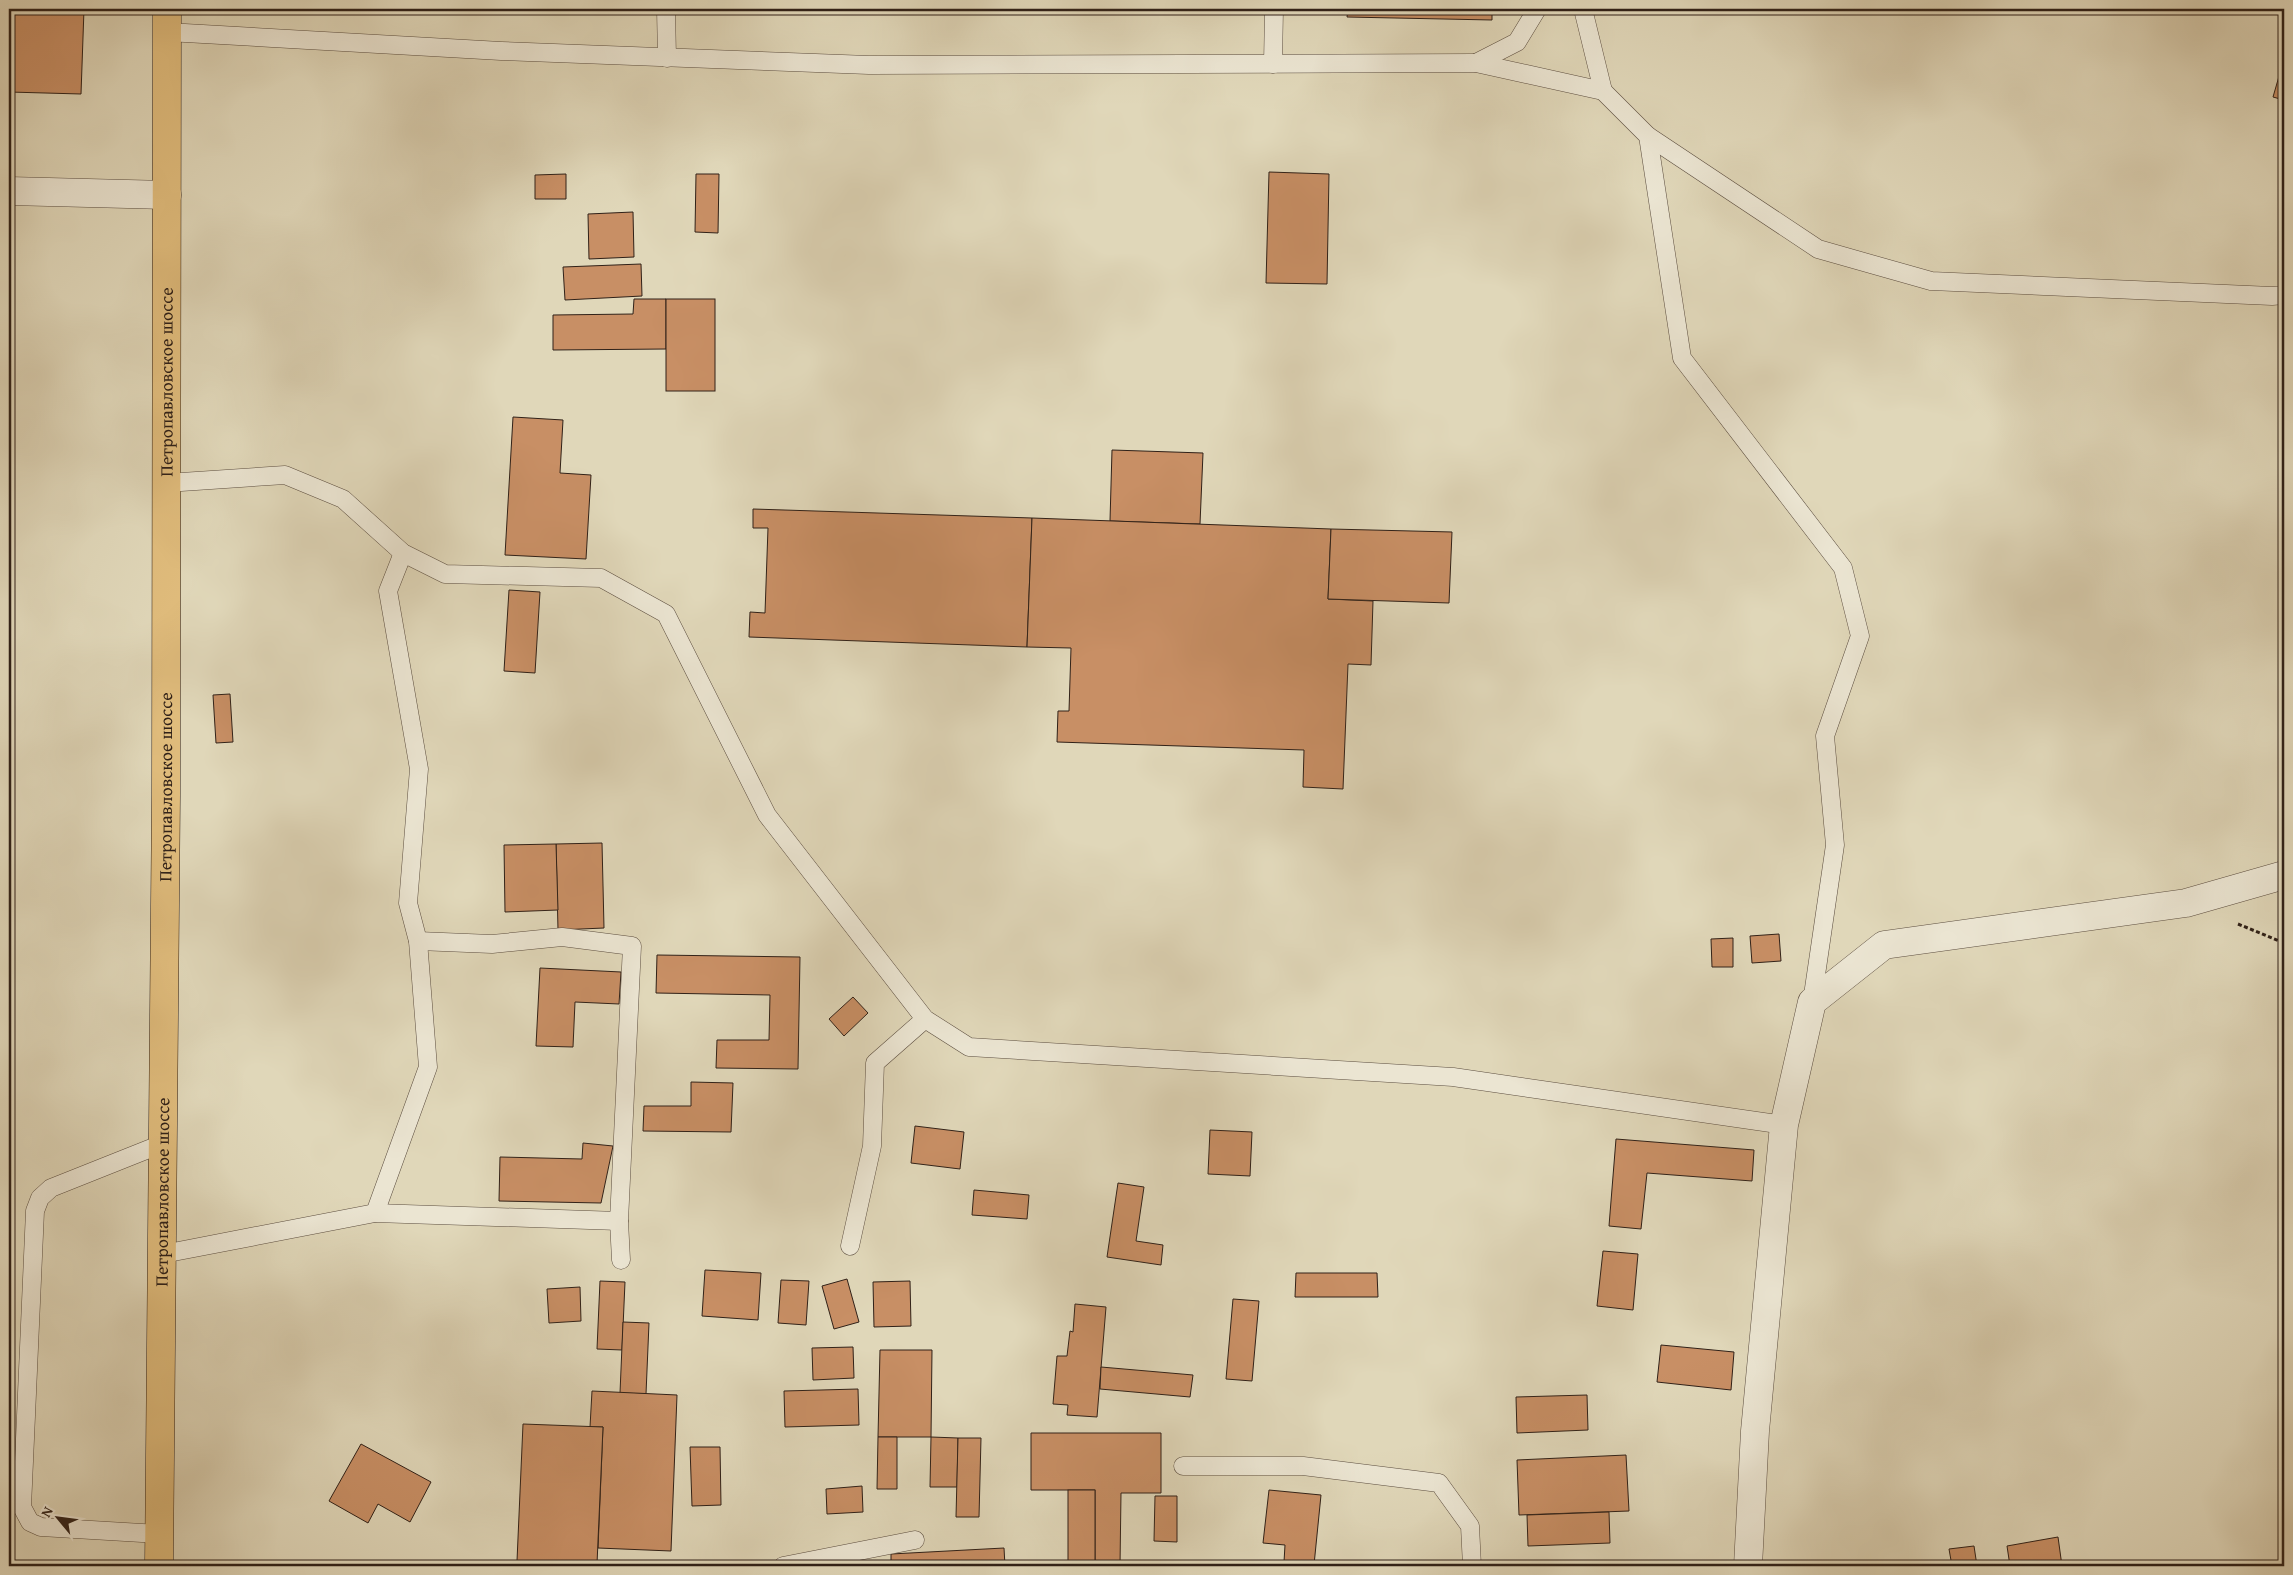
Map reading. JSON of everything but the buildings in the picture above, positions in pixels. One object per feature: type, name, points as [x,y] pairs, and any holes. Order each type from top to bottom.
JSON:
[{"type":"main road","name":"Петропавловское шоссе","points":[[159,1566],[164,1143],[167,20]]},
{"type":"street","points":[[9,191],[166,195]]},
{"type":"street","points":[[1748,1566],[1755,1431],[1784,1126],[1812,1002],[1884,945],[2186,904],[2284,875]]},
{"type":"lane","points":[[666,9],[667,58]]},
{"type":"lane","points":[[1273,64],[1274,9]]},
{"type":"lane","points":[[1476,63],[1517,42],[1537,9]]},
{"type":"lane","points":[[1583,9],[1602,91]]},
{"type":"lane","points":[[167,20],[491,51],[869,65],[1476,63],[1602,91],[1648,136],[1818,249],[1931,280],[2272,296],[2284,295]]},
{"type":"lane","points":[[1648,136],[1682,358],[1843,568],[1860,636],[1825,736],[1835,845],[1812,1002]]},
{"type":"lane","points":[[166,483],[285,476],[343,499],[403,553],[445,574],[601,578],[666,614],[766,815],[925,1019],[969,1048],[1454,1077],[1784,1126]]},
{"type":"lane","points":[[375,1213],[428,1066],[418,941],[408,904],[419,769],[388,590],[403,553]]},
{"type":"lane","points":[[418,941],[492,944],[562,936],[632,946],[619,1221],[621,1260]]},
{"type":"lane","points":[[850,1246],[872,1146],[875,1063],[925,1019]]},
{"type":"lane","points":[[160,1534],[41,1527],[30,1522],[22,1507],[35,1211],[40,1198],[51,1188],[164,1143]]},
{"type":"lane","points":[[163,1254],[375,1213],[619,1221]]},
{"type":"lane","points":[[1183,1466],[1303,1466],[1439,1483],[1470,1526],[1472,1566]]},
{"type":"lane","points":[[783,1566],[915,1540]]}]
